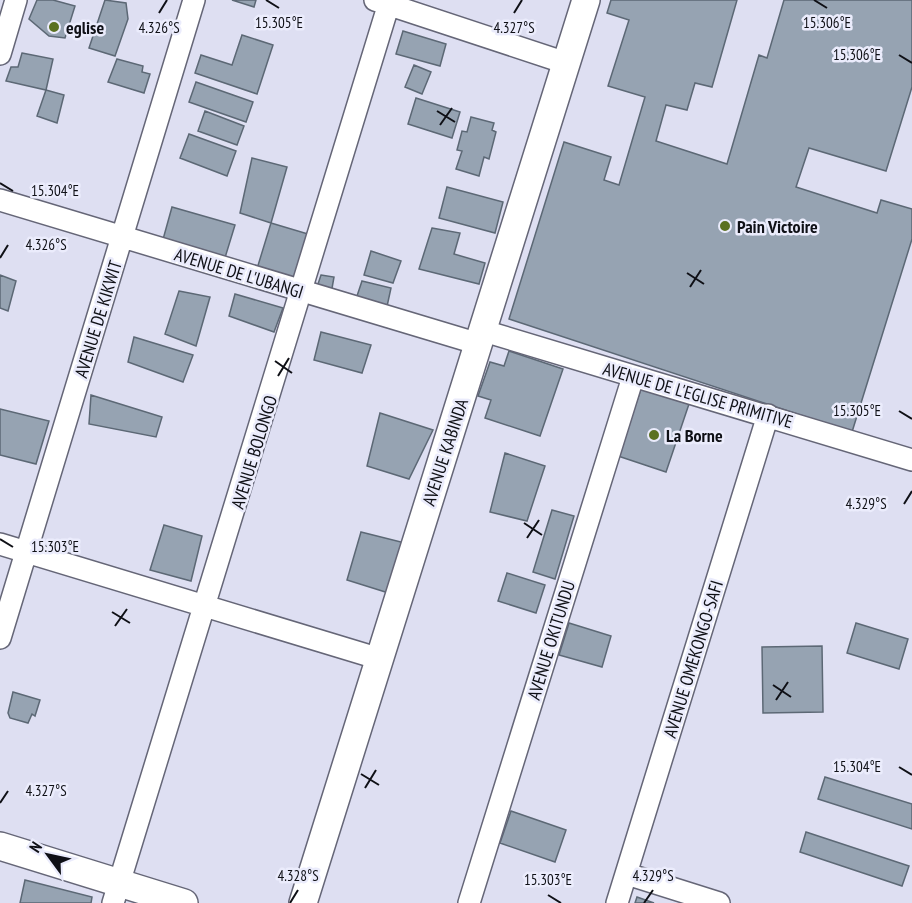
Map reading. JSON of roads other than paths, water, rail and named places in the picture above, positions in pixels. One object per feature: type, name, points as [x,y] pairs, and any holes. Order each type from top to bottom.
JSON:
[{"type":"street","points":[[0,54],[16,0]]},
{"type":"street","name":"AVENUE DE KIKWIT","points":[[0,638],[194,0]]},
{"type":"street","name":"AVENUE KABINDA","points":[[303,903],[482,338],[586,0]]},
{"type":"street","points":[[385,2],[566,63]]},
{"type":"street","name":"AVENUE BOLONGO","points":[[116,893],[303,293],[385,2]]},
{"type":"street","name":"AVENUE DE L'UBANGI","points":[[0,200],[303,293],[482,338]]},
{"type":"street","name":"AVENUE DE L'EGLISE PRIMITIVE","points":[[482,338],[768,415],[912,460]]},
{"type":"street","name":"AVENUE OKITUNDU","points":[[469,903],[633,378]]},
{"type":"street","name":"AVENUE OMEKONGO-SAFI","points":[[617,903],[768,415]]},
{"type":"street","points":[[0,544],[380,659]]},
{"type":"street","points":[[0,846],[116,893],[184,903]]},
{"type":"street","points":[[627,874],[719,903]]},
{"type":"place","name":"eglise","points":[[54,27]]},
{"type":"place","name":"Pain Victoire","points":[[725,226]]},
{"type":"place","name":"La Borne","points":[[654,435]]}]
